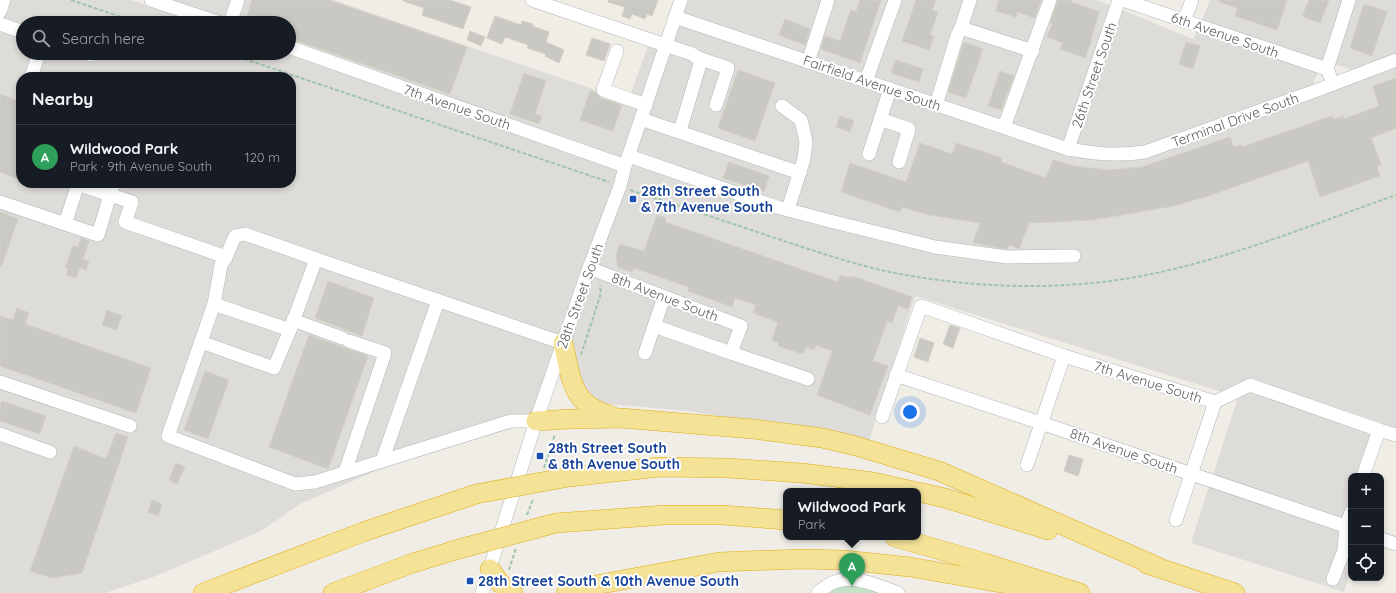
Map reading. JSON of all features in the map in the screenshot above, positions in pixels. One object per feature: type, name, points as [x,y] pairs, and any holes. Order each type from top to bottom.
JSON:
[{"type":"highway","points":[[563,343],[573,387],[584,402],[601,413],[621,418]]},
{"type":"highway","points":[[536,421],[621,418],[760,429],[822,438],[856,446],[939,471],[1158,567]]},
{"type":"highway","points":[[203,593],[363,532],[476,494],[569,476],[659,467],[728,468],[802,473],[873,482],[900,488]]},
{"type":"highway","points":[[921,493],[945,498],[1016,520],[1235,593]]},
{"type":"highway","points":[[333,593],[413,563],[458,549],[556,523],[665,515],[722,515],[783,520]]},
{"type":"highway","points":[[906,540],[985,562],[1080,593]]},
{"type":"highway","points":[[566,593],[609,582],[719,562],[801,559],[844,560],[910,567],[1060,593]]},
{"type":"highway","points":[[490,569],[501,584],[513,593]]},
{"type":"street","points":[[0,12],[4,0]]},
{"type":"street","points":[[151,0],[199,16]]},
{"type":"street","points":[[232,16],[238,0]]},
{"type":"street","points":[[532,0],[692,54],[698,58],[728,68],[716,105]]},
{"type":"street","name":"28th Street South","points":[[482,593],[536,421],[589,268],[620,186],[681,0]]},
{"type":"street","points":[[808,62],[828,0]]},
{"type":"street","points":[[866,81],[895,0]]},
{"type":"street","points":[[936,105],[957,36],[970,0]]},
{"type":"street","points":[[1004,127],[1033,51],[1050,0]]},
{"type":"street","name":"26th Street South","points":[[1068,149],[1119,0]]},
{"type":"street","name":"6th Avenue South","points":[[1123,0],[1327,69]]},
{"type":"street","points":[[1184,21],[1192,0]]},
{"type":"street","points":[[1333,84],[1327,69],[1349,0]]},
{"type":"street","name":"Fairfield Avenue South","points":[[675,17],[1068,149]]},
{"type":"street","points":[[0,24],[16,30]]},
{"type":"street","points":[[961,28],[1033,51]]},
{"type":"street","name":"7th Avenue South","points":[[296,49],[627,161],[788,210],[935,247],[1007,256],[1074,256]]},
{"type":"street","points":[[616,51],[603,90],[646,105]]},
{"type":"street","points":[[680,132],[700,64],[698,58]]},
{"type":"street","points":[[33,72],[37,60]]},
{"type":"street","name":"Terminal Drive South","points":[[1068,149],[1098,154],[1124,155],[1145,152],[1396,60]]},
{"type":"street","points":[[869,154],[890,89]]},
{"type":"street","points":[[782,106],[801,120],[806,141],[804,159],[788,210]]},
{"type":"street","points":[[641,119],[800,173]]},
{"type":"street","points":[[880,119],[910,129],[899,162]]},
{"type":"street","points":[[65,224],[77,188]]},
{"type":"street","points":[[0,202],[98,235],[112,189],[132,202],[125,222],[226,257]]},
{"type":"street","points":[[536,421],[511,421],[315,482],[295,484],[168,436],[214,304],[221,265],[235,236],[245,234],[316,260],[563,343]]},
{"type":"street","points":[[201,342],[274,368],[316,260]]},
{"type":"street","name":"8th Avenue South","points":[[589,268],[741,326],[731,353]]},
{"type":"street","points":[[645,353],[664,297]]},
{"type":"street","points":[[382,461],[438,301]]},
{"type":"street","points":[[214,304],[346,339],[385,353],[345,472]]},
{"type":"street","name":"7th Avenue South","points":[[896,375],[921,306],[1064,356],[1215,402],[1250,384],[1396,435]]},
{"type":"street","points":[[654,326],[808,379]]},
{"type":"street","points":[[1027,464],[1064,356]]},
{"type":"street","points":[[882,417],[896,375]]},
{"type":"street","name":"8th Avenue South","points":[[896,375],[1041,422],[1348,527]]},
{"type":"street","points":[[0,382],[130,426]]},
{"type":"street","points":[[1176,520],[1215,402]]},
{"type":"street","points":[[1364,473],[1379,430]]},
{"type":"street","points":[[0,434],[50,452]]},
{"type":"street","points":[[1334,579],[1344,550],[1348,532]]},
{"type":"street","points":[[1384,539],[1396,544]]},
{"type":"street","points":[[818,593],[828,585],[841,579],[855,579],[898,593]]},
{"type":"path","points":[[71,0],[118,16]]},
{"type":"path","points":[[248,60],[283,72]]},
{"type":"path","points":[[296,76],[610,183]]},
{"type":"path","points":[[581,356],[601,293],[600,286],[604,274]]},
{"type":"shaded area","points":[[10,0],[131,0],[180,16],[16,16],[16,60],[296,60],[296,56],[619,170],[533,415],[403,459],[300,504],[261,531],[156,576],[105,593],[0,593],[0,388],[133,434],[137,422],[0,375],[0,28]]},
{"type":"shaded area","points":[[170,0],[232,0],[227,16],[220,16]]},
{"type":"shaded area","points":[[244,0],[333,0],[628,101],[648,46],[658,50],[622,158],[296,43],[296,16],[238,16]]},
{"type":"shaded area","points":[[686,0],[889,0],[863,74],[682,13]]},
{"type":"shaded area","points":[[901,0],[1096,0],[1111,6],[1065,142],[874,77]]},
{"type":"shaded area","points":[[1210,0],[1344,0],[1323,61],[1202,20]]},
{"type":"shaded area","points":[[1355,0],[1396,0],[1396,53],[1353,70],[1334,64]]},
{"type":"shaded area","points":[[1122,10],[1193,39],[1197,31],[1318,72],[1312,86],[1144,146],[1124,149],[1099,148],[1076,144]]},
{"type":"shaded area","points":[[678,24],[1062,154],[1097,160],[1123,161],[1146,158],[1396,66],[1396,428],[1252,379],[1248,379],[1222,392],[915,296],[869,442],[688,411],[609,404],[601,406],[588,397],[568,343],[592,276],[744,333],[748,322],[596,265],[631,168]]},
{"type":"shaded area","points":[[1250,391],[1372,434],[1358,473],[1348,473],[1348,504],[1343,519],[1213,475],[1238,397]]},
{"type":"shaded area","points":[[1209,486],[1340,531],[1338,549],[1326,583],[1336,587],[1348,555],[1348,579],[1344,592],[1191,543]]},
{"type":"green space","points":[[834,582],[898,593],[818,593]]},
{"type":"building","points":[[252,0],[329,0],[467,47],[450,94],[296,40],[296,16],[247,16]]},
{"type":"building","points":[[403,0],[450,0],[471,7],[463,29],[422,15],[424,8]]},
{"type":"building","points":[[608,0],[658,0],[652,16],[647,14],[645,19],[632,14],[630,19],[622,16],[625,7],[608,2]]},
{"type":"building","points":[[860,0],[881,0],[860,63],[821,49],[825,36],[840,41],[851,10],[856,12]]},
{"type":"building","points":[[916,0],[936,0],[932,10],[938,12],[930,35],[934,36],[929,50],[902,41]]},
{"type":"building","points":[[999,0],[1041,0],[1035,18],[1017,12],[1016,17],[996,11]]},
{"type":"building","points":[[1058,0],[1071,0],[1071,2],[1099,12],[1085,58],[1060,49],[1063,43],[1047,37]]},
{"type":"building","points":[[1219,0],[1287,0],[1277,30],[1235,16],[1238,8],[1219,2]]},
{"type":"building","points":[[1309,0],[1329,0],[1320,23],[1302,16]]},
{"type":"building","points":[[1364,4],[1387,12],[1372,56],[1350,48]]},
{"type":"building","points":[[495,16],[521,25],[522,21],[533,24],[532,26],[549,32],[546,42],[564,50],[559,63],[545,56],[546,54],[527,48],[528,45],[505,37],[502,44],[487,38]]},
{"type":"building","points":[[785,19],[810,29],[805,45],[779,35]]},
{"type":"building","points":[[470,31],[485,37],[481,46],[467,40]]},
{"type":"building","points":[[592,38],[610,44],[604,61],[586,55]]},
{"type":"building","points":[[964,42],[983,49],[966,98],[948,92]]},
{"type":"building","points":[[1186,42],[1200,46],[1193,69],[1179,64]]},
{"type":"building","points":[[896,60],[923,69],[919,82],[891,73]]},
{"type":"building","points":[[738,70],[775,83],[755,141],[718,128]]},
{"type":"building","points":[[1000,71],[1014,76],[1001,110],[988,106]]},
{"type":"building","points":[[524,73],[546,81],[535,114],[542,116],[539,124],[510,114]]},
{"type":"building","points":[[1396,78],[1396,128],[1371,138],[1381,164],[1377,166],[1380,176],[1320,197],[1308,161],[1208,196],[1174,206],[1092,220],[1029,223],[1019,249],[1010,245],[1007,249],[973,243],[980,223],[929,215],[902,207],[900,212],[841,192],[850,163],[906,182],[920,143],[952,154],[956,143],[1002,158],[1001,162],[1046,178],[1053,160],[1074,166],[1108,170],[1142,167],[1230,137],[1234,147],[1241,145],[1242,147],[1332,116],[1334,119],[1343,116],[1344,119],[1379,106],[1373,86]]},
{"type":"building","points":[[590,91],[596,93],[600,98],[622,105],[613,131],[580,120]]},
{"type":"building","points":[[0,94],[16,100],[16,178],[0,172]]},
{"type":"building","points":[[840,116],[854,121],[850,132],[836,127]]},
{"type":"building","points":[[729,162],[769,176],[764,192],[723,178]]},
{"type":"building","points":[[0,212],[18,219],[1,267],[0,266]]},
{"type":"building","points":[[657,215],[666,218],[665,222],[838,282],[840,275],[851,278],[852,276],[912,297],[908,309],[898,306],[892,323],[887,321],[873,361],[888,366],[870,415],[817,395],[832,351],[816,345],[814,350],[806,347],[803,354],[778,346],[779,343],[772,340],[778,322],[753,313],[756,305],[735,298],[732,307],[688,291],[689,287],[634,268],[632,272],[618,267],[616,255],[620,244],[644,251]]},
{"type":"building","points":[[81,238],[89,241],[83,259],[89,261],[86,270],[80,268],[76,278],[66,275],[68,269],[65,268],[73,246],[78,247]]},
{"type":"building","points":[[328,281],[374,298],[362,336],[315,318]]},
{"type":"building","points":[[17,308],[29,313],[25,324],[151,368],[136,413],[0,366],[0,316],[13,320]]},
{"type":"building","points":[[107,310],[122,316],[116,330],[102,325]]},
{"type":"building","points":[[950,325],[960,328],[953,348],[943,344]]},
{"type":"building","points":[[309,335],[368,356],[328,469],[269,447]]},
{"type":"building","points":[[920,338],[934,343],[928,362],[914,357]]},
{"type":"building","points":[[205,371],[229,380],[208,439],[184,430]]},
{"type":"building","points":[[2,401],[46,416],[40,434],[0,421],[0,406]]},
{"type":"building","points":[[116,433],[128,437],[82,573],[52,578],[30,571],[74,446],[106,459]]},
{"type":"building","points":[[1069,455],[1083,459],[1078,476],[1064,471]]},
{"type":"building","points":[[176,463],[185,467],[177,484],[169,480]]},
{"type":"building","points":[[152,500],[162,504],[158,516],[148,512]]},
{"type":"place","name":"28th Street South & 7th Avenue South","points":[[633,199]]},
{"type":"place","name":"28th Street South & 8th Avenue South","points":[[540,456]]},
{"type":"place","name":"28th Street South & 10th Avenue South","points":[[470,581]]},
{"type":"place","name":"Wildwood Park","points":[[852,586]]}]
